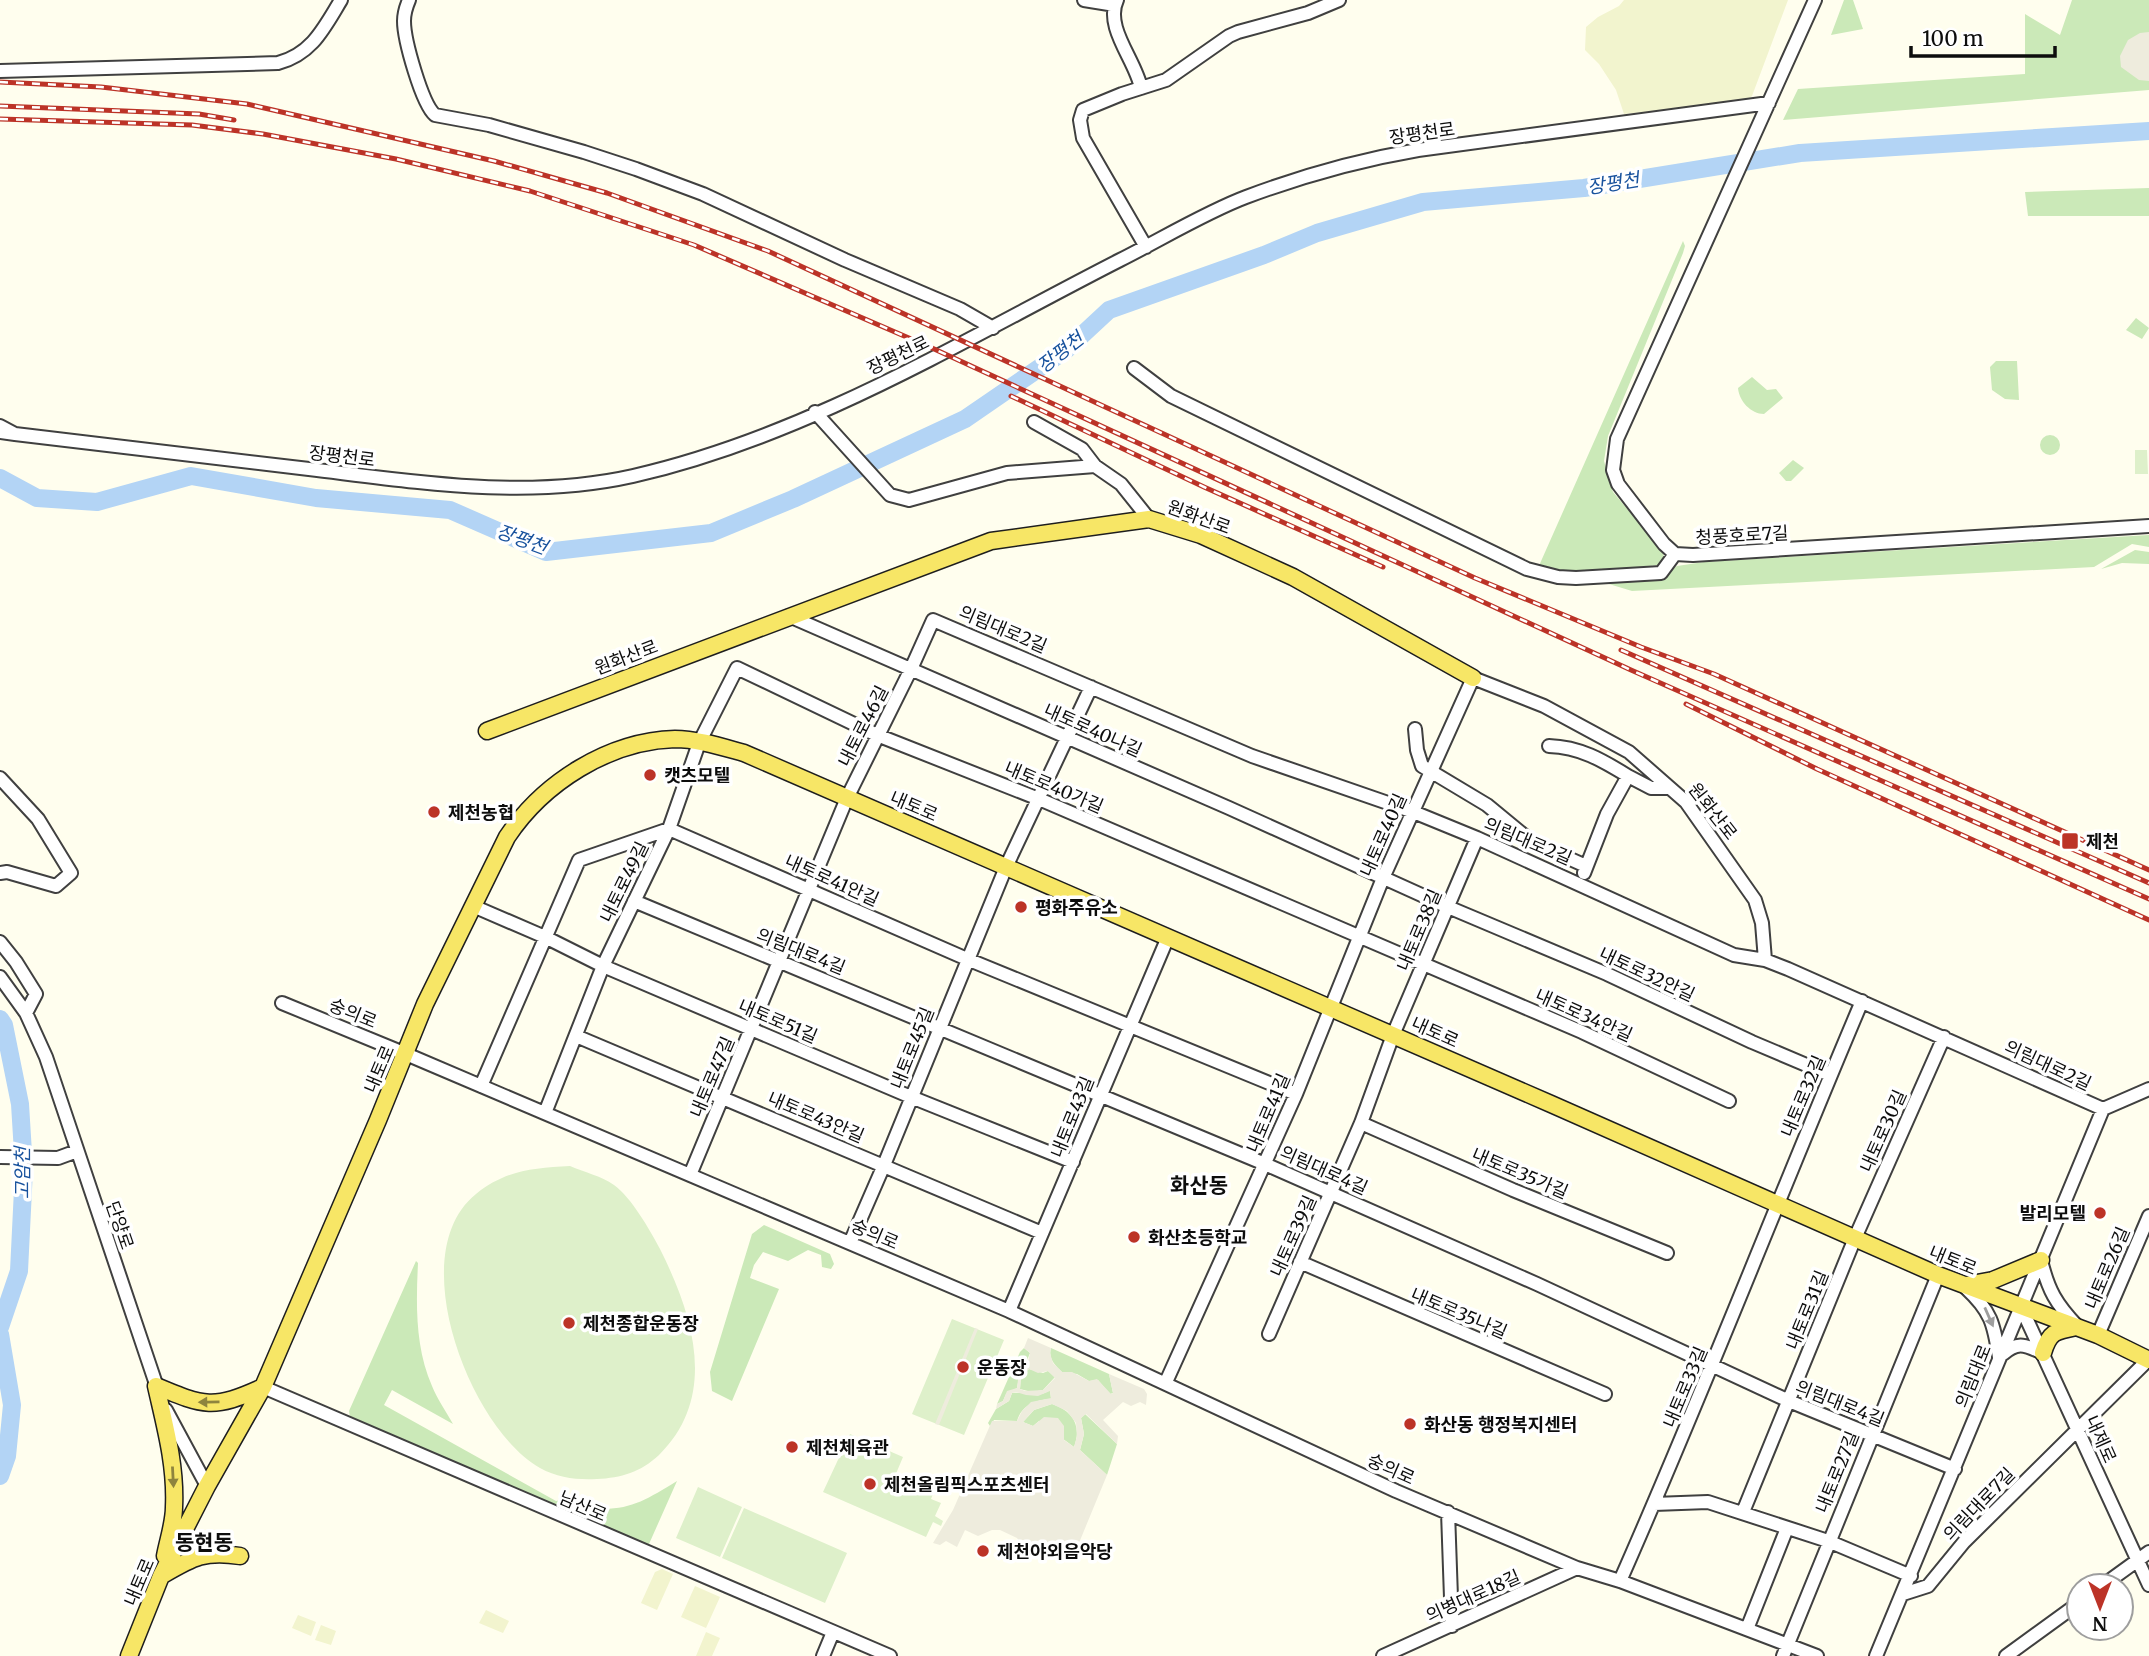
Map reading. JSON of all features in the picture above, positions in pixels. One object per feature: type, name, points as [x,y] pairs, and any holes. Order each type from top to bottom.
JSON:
[{"type":"main road","name":"원화산로","points":[[487,731],[991,541],[1149,519],[1202,535],[1293,577],[1473,678]]},
{"type":"main road","name":"내토로","points":[[129,1656],[161,1576],[207,1486],[263,1387],[425,1004],[507,837],[523,813],[549,789],[619,749],[645,742],[677,739],[744,754],[1938,1275],[2078,1327],[2149,1359]]},
{"type":"main road","points":[[1964,1285],[1993,1280],[2041,1260]]},
{"type":"main road","points":[[2043,1353],[2048,1339],[2058,1331],[2078,1327]]},
{"type":"main road","points":[[156,1386],[206,1404],[242,1397],[263,1387]]},
{"type":"main road","points":[[156,1386],[174,1479],[174,1510],[161,1576]]},
{"type":"main road","points":[[161,1576],[194,1557],[205,1554],[240,1556]]},
{"type":"street","points":[[0,71],[278,63],[306,51],[323,32],[341,0]]},
{"type":"street","points":[[409,0],[404,19],[409,54],[430,111],[435,115],[489,125],[584,152],[692,190],[948,304],[993,328]]},
{"type":"street","points":[[1084,0],[1116,2],[1116,29],[1141,88]]},
{"type":"street","points":[[1769,103],[1815,0]]},
{"type":"street","points":[[1146,247],[1088,149],[1080,128],[1083,110],[1166,80],[1238,32],[1308,13],[1337,1]]},
{"type":"street","name":"장평천로","points":[[0,429],[15,434],[457,486],[562,488],[632,476],[700,458],[907,372],[1243,198],[1374,158],[1769,103]]},
{"type":"street","name":"청풍호로7길","points":[[1769,103],[1617,439],[1613,470],[1618,484],[1664,544],[1675,554],[1714,555],[2149,526]]},
{"type":"street","points":[[1134,368],[1171,396],[1527,569],[1558,577],[1576,578],[1661,573],[1675,554]]},
{"type":"street","points":[[816,412],[890,495],[909,500],[1007,473],[1095,466]]},
{"type":"street","points":[[1034,422],[1082,449],[1095,466],[1121,484],[1149,519]]},
{"type":"street","name":"내토로40나길","points":[[789,616],[1448,907]]},
{"type":"street","name":"내토로46길","points":[[846,798],[933,620]]},
{"type":"street","name":"의림대로2길","points":[[933,620],[1252,756],[1411,811],[1477,838],[1734,955],[1765,960],[2103,1109]]},
{"type":"street","name":"내토로40가길","points":[[737,668],[877,735],[1039,799],[1423,965]]},
{"type":"street","name":"내토로49길","points":[[545,1113],[603,966],[669,830],[699,743],[737,668]]},
{"type":"street","name":"내토로40길","points":[[1330,1008],[1411,811],[1473,678]]},
{"type":"street","name":"원화산로","points":[[1473,678],[1544,706],[1629,752],[1686,802],[1755,900],[1762,923],[1765,960]]},
{"type":"street","name":"내토로45길","points":[[850,1242],[1006,867],[1091,687]]},
{"type":"street","points":[[1415,729],[1419,760],[1430,772],[1494,810],[1532,842],[1586,866]]},
{"type":"street","points":[[1549,746],[1570,747],[1586,752],[1651,788],[1670,788]]},
{"type":"street","points":[[1580,883],[1607,814],[1628,776]]},
{"type":"street","points":[[0,778],[38,819],[71,873],[56,886],[2,870]]},
{"type":"street","name":"내토로47길","points":[[690,1175],[846,798]]},
{"type":"street","points":[[481,1086],[579,860],[669,830]]},
{"type":"street","name":"내토로41안길","points":[[669,830],[809,888],[967,959],[1296,1094]]},
{"type":"street","name":"내토로38길","points":[[1393,1035],[1477,838]]},
{"type":"street","name":"의림대로4길","points":[[634,901],[1265,1164],[1537,1284],[1789,1401],[1955,1469]]},
{"type":"street","name":"내토로51길","points":[[473,906],[603,966],[911,1097],[1073,1162]]},
{"type":"street","name":"내토로32안길","points":[[1448,907],[1607,974],[1752,1042],[1830,1075]]},
{"type":"street","name":"내토로43길","points":[[1009,1311],[1168,937]]},
{"type":"street","points":[[0,942],[36,994],[26,1013]]},
{"type":"street","name":"내토로34안길","points":[[1423,965],[1582,1032],[1729,1101]]},
{"type":"street","name":"단양로","points":[[0,976],[26,1013],[46,1057],[156,1386],[165,1409],[207,1486]]},
{"type":"street","name":"내토로32길","points":[[1777,1204],[1862,1001]]},
{"type":"street","name":"숭의로","points":[[282,1003],[1009,1311],[1396,1491],[1577,1568],[1620,1581],[1747,1629],[1785,1650],[1817,1656]]},
{"type":"street","name":"내토로41길","points":[[1166,1382],[1296,1094],[1330,1008]]},
{"type":"street","name":"내토로39길","points":[[1269,1334],[1361,1123],[1393,1035]]},
{"type":"street","name":"내토로43안길","points":[[576,1036],[1042,1233]]},
{"type":"street","name":"내토로30길","points":[[1855,1238],[1944,1037]]},
{"type":"street","points":[[2103,1109],[2149,1089]]},
{"type":"street","name":"의림대로","points":[[1876,1656],[2103,1109]]},
{"type":"street","name":"내토로35가길","points":[[1361,1123],[1513,1190],[1667,1253]]},
{"type":"street","points":[[2,1158],[51,1158],[77,1151]]},
{"type":"street","name":"내토로33길","points":[[1620,1581],[1713,1367],[1777,1204]]},
{"type":"street","name":"내토로26길","points":[[2098,1335],[2149,1216]]},
{"type":"street","name":"내토로31길","points":[[1743,1512],[1855,1238]]},
{"type":"street","points":[[2041,1260],[2047,1285],[2059,1307],[2078,1327]]},
{"type":"street","name":"내토로35나길","points":[[1300,1262],[1605,1394]]},
{"type":"street","name":"내토로27길","points":[[1785,1650],[1938,1275]]},
{"type":"street","points":[[1964,1285],[1983,1304],[1994,1328],[1999,1357]]},
{"type":"street","name":"내제로","points":[[2021,1307],[2149,1584]]},
{"type":"street","points":[[1999,1357],[2012,1345],[2023,1345],[2043,1353]]},
{"type":"street","name":"내토로","points":[[2077,1429],[2149,1359]]},
{"type":"street","name":"남산로","points":[[263,1387],[890,1656]]},
{"type":"street","name":"의림대로7길","points":[[1903,1594],[1928,1586],[1964,1542],[2077,1429]]},
{"type":"street","points":[[1654,1504],[1708,1502],[1828,1541],[1911,1576]]},
{"type":"street","points":[[1448,1512],[1452,1626]]},
{"type":"street","points":[[1747,1629],[1787,1528]]},
{"type":"street","points":[[2122,1572],[2149,1552]]},
{"type":"street","name":"의병대로18길","points":[[1383,1656],[1577,1568]]},
{"type":"street","points":[[2006,1656],[2065,1613]]},
{"type":"street","points":[[823,1656],[833,1632]]},
{"type":"green space","points":[[1624,0],[1788,0],[1752,96],[1745,102],[1624,114],[1616,90],[1599,64],[1585,50],[1586,27]]},
{"type":"green space","points":[[1844,0],[1853,0],[1863,29],[1831,35]]},
{"type":"green space","points":[[2072,0],[2149,0],[2149,90],[1783,120],[1798,89],[2025,74],[2025,14],[2060,35]]},
{"type":"green space","points":[[2149,188],[2149,216],[2028,216],[2025,192]]},
{"type":"green space","points":[[1683,241],[1683,253],[1608,436],[1604,461],[1613,492],[1664,553],[1663,560],[1659,565],[1565,575],[1538,568]]},
{"type":"green space","points":[[2136,318],[2149,328],[2142,339],[2126,330]]},
{"type":"green space","points":[[1996,361],[2017,361],[2019,400],[2005,399],[1992,390],[1990,367]]},
{"type":"green space","points":[[1752,377],[1767,390],[1776,389],[1783,398],[1764,414],[1750,409],[1739,393],[1738,388]]},
{"type":"green space","points":[[2050,435],[2057,438],[2060,445],[2057,452],[2050,455],[2043,452],[2040,445],[2043,438]]},
{"type":"green space","points":[[2135,450],[2147,450],[2148,474],[2135,474]]},
{"type":"green space","points":[[1793,460],[1804,468],[1791,481],[1786,481],[1779,473]]},
{"type":"green space","points":[[2149,535],[2149,547],[2132,544],[2094,567],[1632,591],[1599,581],[1666,574],[1677,566],[1704,562]]},
{"type":"green space","points":[[2135,550],[2149,552],[2149,564],[2122,563],[2101,569]]},
{"type":"green space","name":"제천종합운동장","points":[[570,1166],[614,1185],[640,1214],[672,1274],[690,1328],[694,1355],[694,1381],[689,1407],[678,1432],[659,1455],[645,1466],[630,1473],[606,1478],[575,1479],[554,1474],[540,1468],[514,1447],[490,1417],[469,1380],[454,1338],[445,1296],[445,1256],[455,1221],[476,1194],[509,1175]]},
{"type":"green space","points":[[764,1225],[830,1254],[834,1264],[831,1269],[822,1267],[821,1255],[808,1250],[788,1261],[763,1252],[754,1265],[750,1278],[779,1289],[732,1401],[712,1391],[710,1372],[752,1234]]},
{"type":"green space","points":[[416,1261],[422,1356],[434,1391],[453,1424],[392,1390],[384,1405],[556,1501],[568,1501],[589,1508],[615,1508],[635,1504],[677,1481],[649,1544],[644,1545],[350,1417],[349,1411]]},
{"type":"green space","name":"운동장","points":[[952,1319],[1004,1340],[964,1435],[912,1414]]},
{"type":"green space","points":[[1024,1348],[1030,1353],[1017,1388],[1006,1394],[1003,1401],[997,1404],[1020,1352]]},
{"type":"green space","points":[[1051,1348],[1109,1374],[1113,1393],[1110,1394],[1098,1380],[1089,1381],[1077,1374],[1062,1372],[1051,1359]]},
{"type":"green space","points":[[1029,1369],[1043,1373],[1048,1371],[1055,1377],[1043,1390],[1032,1392],[1020,1389],[1021,1376]]},
{"type":"green space","points":[[1050,1390],[1051,1399],[1030,1404],[1022,1411],[1017,1421],[994,1420],[990,1426],[988,1423],[996,1409],[1009,1401],[1012,1393],[1036,1395]]},
{"type":"green space","points":[[1052,1404],[1074,1420],[1077,1432],[1074,1447],[1039,1421],[1033,1426],[1023,1422],[1034,1410]]},
{"type":"green space","points":[[1085,1414],[1117,1444],[1107,1475],[1080,1450],[1084,1434],[1081,1418]]},
{"type":"green space","name":"제천올림픽스포츠센터","points":[[850,1434],[903,1457],[895,1476],[933,1494],[931,1499],[941,1503],[935,1516],[943,1521],[941,1526],[933,1522],[926,1537],[823,1492]]},
{"type":"green space","points":[[698,1487],[742,1507],[720,1557],[676,1538]]},
{"type":"green space","points":[[744,1508],[847,1553],[825,1603],[722,1558]]},
{"type":"green space","points":[[662,1569],[673,1574],[657,1610],[641,1603],[655,1572]]},
{"type":"green space","points":[[695,1586],[720,1597],[706,1628],[681,1617]]},
{"type":"green space","points":[[486,1610],[509,1621],[503,1633],[479,1623]]},
{"type":"green space","points":[[298,1615],[316,1622],[311,1636],[292,1628]]},
{"type":"green space","points":[[321,1625],[336,1631],[331,1645],[315,1640]]},
{"type":"green space","points":[[706,1632],[720,1638],[712,1656],[696,1656]]},
{"type":"shaded area","points":[[2149,32],[2149,81],[2139,80],[2121,67],[2120,56],[2128,40],[2140,33]]},
{"type":"shaded area","points":[[975,1328],[978,1329],[939,1425],[935,1424]]},
{"type":"shaded area","points":[[1028,1338],[1051,1348],[1053,1363],[1062,1372],[1072,1372],[1089,1381],[1097,1379],[1111,1394],[1109,1374],[1144,1389],[1147,1394],[1146,1405],[1140,1402],[1131,1406],[1123,1402],[1103,1420],[1118,1436],[1117,1444],[1086,1414],[1081,1418],[1084,1434],[1080,1450],[1107,1475],[1074,1555],[1058,1551],[1049,1555],[1047,1560],[1030,1558],[1017,1538],[1000,1530],[992,1530],[978,1536],[965,1530],[957,1547],[946,1541],[940,1545],[933,1543],[953,1510],[992,1421],[1017,1421],[1031,1402],[1051,1398],[1050,1391],[1038,1396],[1016,1392],[1012,1393],[1009,1401],[996,1409],[1007,1391],[1017,1388],[1019,1371],[1027,1366],[1030,1353],[1024,1348]],"holes":[[[1029,1369],[1038,1373],[1048,1371],[1055,1378],[1043,1390],[1025,1391],[1020,1389],[1021,1376]],[[1052,1404],[1067,1411],[1076,1423],[1074,1447],[1064,1440],[1064,1426],[1058,1418],[1044,1417],[1033,1426],[1023,1422],[1034,1410]]]},
{"type":"waterway","name":"장평천","points":[[0,478],[37,498],[97,502],[191,476],[316,498],[450,510],[546,552],[711,533],[793,499],[965,419],[1067,349],[1109,310],[1264,255],[1317,233],[1423,202],[1584,188],[1800,153],[2149,131]]},
{"type":"waterway","name":"고암천","points":[[0,1019],[4,1025],[20,1104],[24,1169],[19,1271],[0,1327]]},
{"type":"waterway","name":"고암천","points":[[0,1334],[12,1405],[7,1456],[0,1476]]},
{"type":"railway","points":[[0,82],[101,87],[247,104],[494,161],[607,193],[768,251],[1475,578],[1641,647],[1714,674],[2149,870]]},
{"type":"railway","points":[[0,106],[199,114],[234,120]]},
{"type":"railway","points":[[0,119],[192,125],[263,134],[396,159],[530,191],[694,245],[932,348],[1631,670],[2149,899]]},
{"type":"railway","points":[[1011,396],[1383,567]]},
{"type":"railway","points":[[1621,650],[2149,883]]},
{"type":"railway","points":[[1686,704],[1817,769],[2149,920]]},
{"type":"place","name":"캣츠모텔","points":[[650,775]]},
{"type":"place","name":"제천농협","points":[[434,812]]},
{"type":"place","name":"제천","points":[[2070,841]]},
{"type":"place","name":"평화주유소","points":[[1021,907]]},
{"type":"place","name":"발리모텔","points":[[2100,1213]]},
{"type":"place","name":"화산초등학교","points":[[1134,1237]]},
{"type":"place","name":"제천종합운동장","points":[[569,1323]]},
{"type":"place","name":"운동장","points":[[963,1367]]},
{"type":"place","name":"화산동 행정복지센터","points":[[1410,1424]]},
{"type":"place","name":"제천체육관","points":[[792,1447]]},
{"type":"place","name":"제천올림픽스포츠센터","points":[[870,1484]]},
{"type":"place","name":"제천야외음악당","points":[[983,1551]]},
{"type":"district","name":"화산동","points":[[1199,1185]]},
{"type":"district","name":"동현동","points":[[204,1542]]}]
